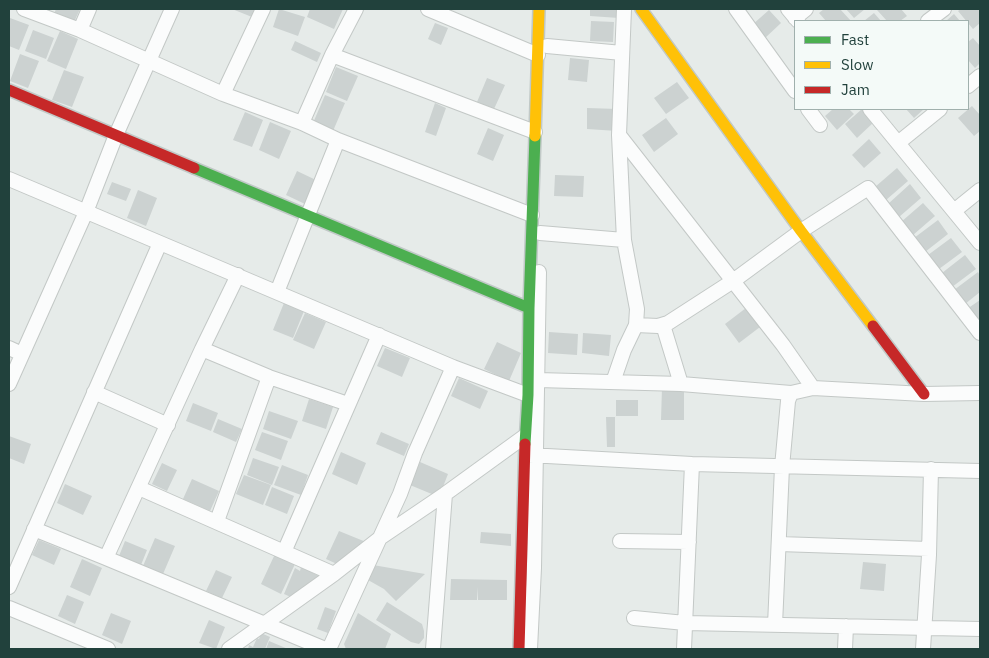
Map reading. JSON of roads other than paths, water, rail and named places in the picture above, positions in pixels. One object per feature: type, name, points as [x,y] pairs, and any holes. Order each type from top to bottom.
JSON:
[{"type":"street","points":[[24,9],[80,30],[223,94],[302,123],[338,140],[532,215]]},
{"type":"street","points":[[80,30],[89,9]]},
{"type":"street","points":[[9,384],[86,212],[116,135],[172,9]]},
{"type":"street","points":[[223,94],[263,9]]},
{"type":"street","points":[[302,123],[332,55],[356,9]]},
{"type":"street","points":[[428,9],[457,14],[542,50],[622,52]]},
{"type":"street","points":[[519,649],[531,437],[538,380],[542,50],[539,9]]},
{"type":"street","points":[[531,437],[528,395],[529,308],[535,132],[542,50],[548,9]]},
{"type":"street","points":[[613,382],[624,350],[636,325],[637,309],[624,240],[619,135],[624,9]]},
{"type":"street","points":[[640,9],[801,231],[924,394]]},
{"type":"street","points":[[736,9],[794,90]]},
{"type":"street","points":[[794,16],[806,9]]},
{"type":"street","points":[[929,20],[944,9]]},
{"type":"street","points":[[332,55],[535,132]]},
{"type":"street","points":[[969,85],[980,76]]},
{"type":"street","points":[[9,90],[529,308]]},
{"type":"street","points":[[809,110],[820,125]]},
{"type":"street","points":[[871,110],[980,243]]},
{"type":"street","points":[[898,143],[939,110]]},
{"type":"street","points":[[619,135],[783,345],[813,388]]},
{"type":"street","points":[[277,292],[338,140]]},
{"type":"street","points":[[10,184],[86,212],[453,367],[528,395]]},
{"type":"street","points":[[636,325],[658,326],[668,323],[733,281],[801,231],[868,188],[980,333]]},
{"type":"street","points":[[954,211],[980,190]]},
{"type":"street","points":[[540,232],[624,240]]},
{"type":"street","points":[[9,587],[160,243]]},
{"type":"street","points":[[106,558],[140,488],[202,349],[238,276]]},
{"type":"street","points":[[664,325],[681,384]]},
{"type":"street","points":[[284,552],[379,335]]},
{"type":"street","points":[[9,348],[22,354]]},
{"type":"street","points":[[202,349],[269,377],[348,404]]},
{"type":"street","points":[[329,649],[400,494],[415,454],[453,367]]},
{"type":"street","points":[[217,521],[269,377]]},
{"type":"street","points":[[538,380],[681,384],[790,393],[813,388],[924,394],[980,393]]},
{"type":"street","points":[[94,392],[168,425]]},
{"type":"street","points":[[775,625],[782,467],[790,393]]},
{"type":"street","points":[[229,649],[334,574],[380,538],[531,437]]},
{"type":"street","points":[[530,455],[692,464],[931,468],[980,471]]},
{"type":"street","points":[[530,455],[534,568],[530,649]]},
{"type":"street","points":[[684,649],[692,464]]},
{"type":"street","points":[[923,649],[929,549],[931,468]]},
{"type":"street","points":[[140,488],[334,574]]},
{"type":"street","points":[[433,649],[445,494]]},
{"type":"street","points":[[34,529],[326,649]]},
{"type":"street","points":[[620,541],[689,542]]},
{"type":"street","points":[[779,544],[929,549]]},
{"type":"street","points":[[9,608],[108,649]]},
{"type":"street","points":[[634,618],[685,623],[980,629]]},
{"type":"street","points":[[845,649],[846,626]]}]
